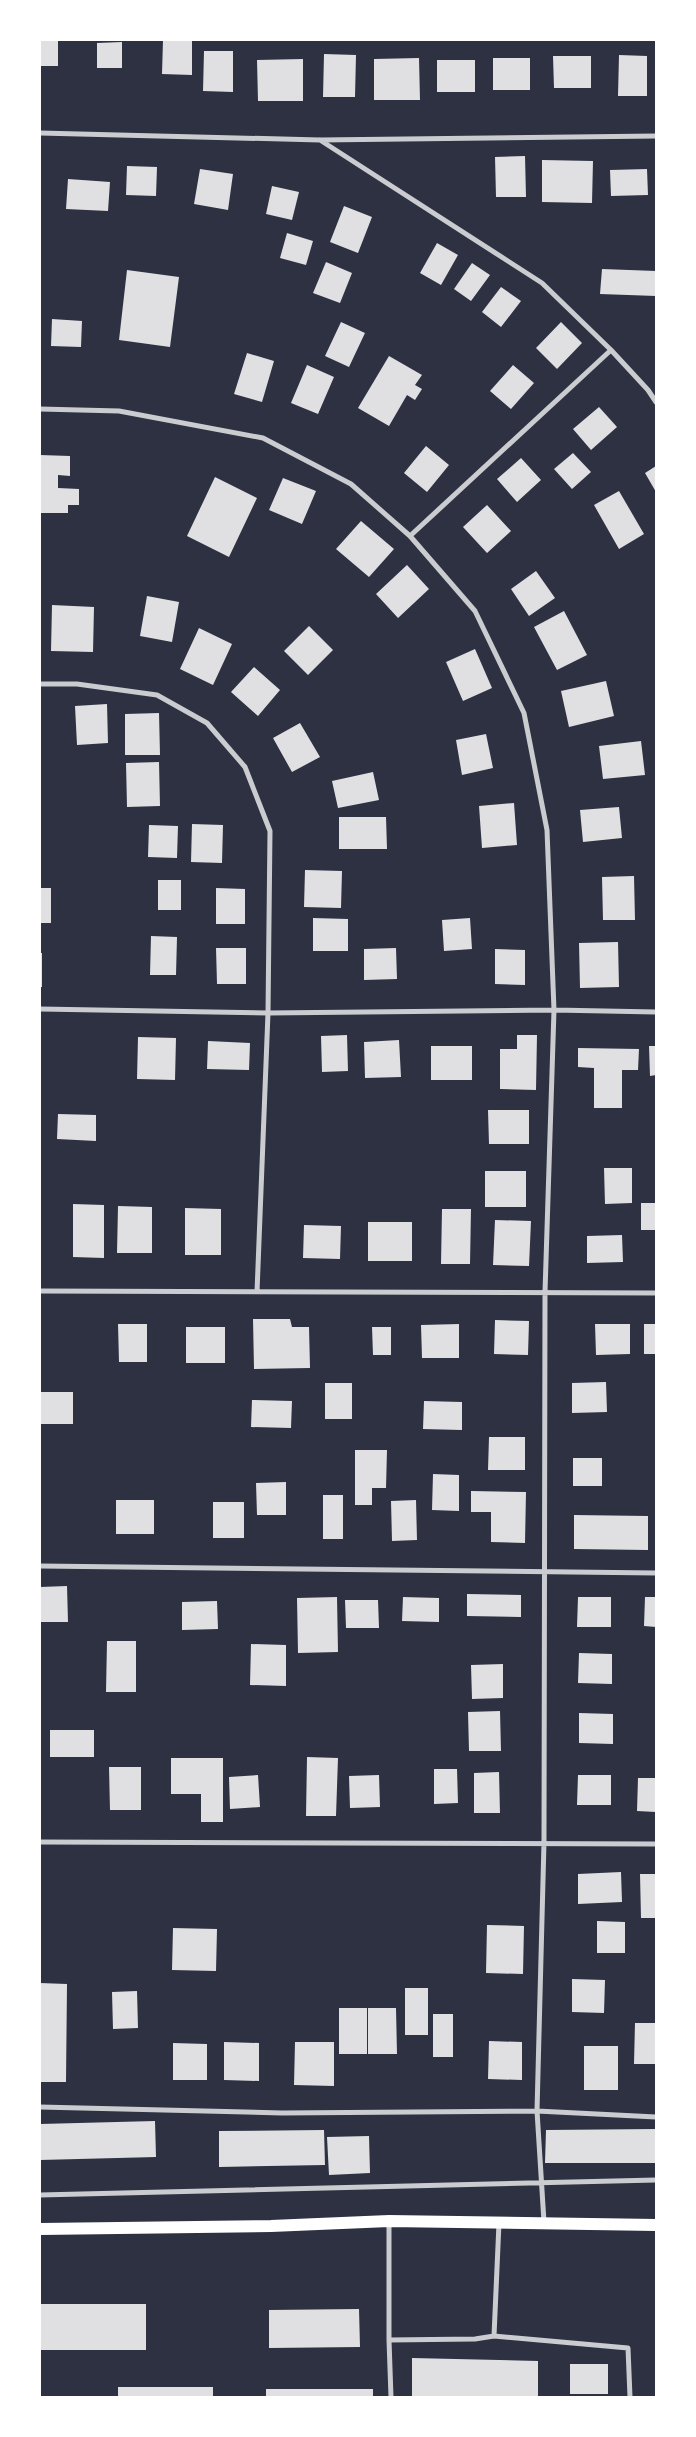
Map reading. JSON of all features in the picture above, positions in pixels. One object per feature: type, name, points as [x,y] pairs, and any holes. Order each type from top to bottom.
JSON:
[{"type":"main road","points":[[40,2228],[271,2226],[389,2221],[656,2225]]},
{"type":"street","points":[[40,133],[320,140],[656,136]]},
{"type":"street","points":[[320,140],[542,283],[611,350],[648,390],[656,402]]},
{"type":"street","points":[[410,536],[611,350]]},
{"type":"street","points":[[40,409],[119,411],[263,438],[351,484],[410,536],[475,611],[524,713],[546,830],[554,1010],[545,1292],[544,1842],[537,2111],[544,2223]]},
{"type":"street","points":[[40,684],[78,684],[157,695],[206,723],[245,767],[270,831],[268,1013],[257,1292]]},
{"type":"street","points":[[40,1009],[268,1013],[554,1010],[656,1012]]},
{"type":"street","points":[[40,1291],[656,1293]]},
{"type":"street","points":[[40,1566],[656,1573]]},
{"type":"street","points":[[40,1842],[544,1842],[656,1844]]},
{"type":"street","points":[[40,2107],[282,2113],[537,2111],[656,2117]]},
{"type":"street","points":[[40,2195],[656,2180]]},
{"type":"street","points":[[389,2221],[391,2397]]},
{"type":"street","points":[[494,2336],[499,2223]]},
{"type":"street","points":[[389,2340],[475,2339],[494,2336],[628,2348],[630,2397]]},
{"type":"building","points":[[58,40],[58,66],[40,66],[40,41]]},
{"type":"building","points":[[163,40],[192,40],[192,75],[162,74]]},
{"type":"building","points":[[122,42],[122,68],[97,68],[97,43]]},
{"type":"building","points":[[204,51],[233,51],[233,92],[203,91]]},
{"type":"building","points":[[324,54],[356,55],[355,97],[323,97]]},
{"type":"building","points":[[619,55],[647,56],[647,96],[618,96]]},
{"type":"building","points":[[553,56],[591,56],[591,88],[554,88]]},
{"type":"building","points":[[419,58],[420,100],[374,100],[374,59]]},
{"type":"building","points":[[493,58],[530,58],[530,90],[493,90]]},
{"type":"building","points":[[303,59],[303,101],[258,101],[257,60]]},
{"type":"building","points":[[437,60],[475,60],[475,92],[437,92]]},
{"type":"building","points":[[525,156],[526,197],[496,197],[495,157]]},
{"type":"building","points":[[542,160],[593,161],[592,203],[542,202]]},
{"type":"building","points":[[127,166],[157,167],[156,196],[126,195]]},
{"type":"building","points":[[200,169],[233,174],[228,210],[194,204]]},
{"type":"building","points":[[647,169],[648,195],[611,196],[610,170]]},
{"type":"building","points":[[68,179],[110,182],[108,211],[66,209]]},
{"type":"building","points":[[272,186],[299,192],[292,220],[266,214]]},
{"type":"building","points":[[344,206],[372,217],[358,253],[330,242]]},
{"type":"building","points":[[287,233],[313,241],[306,265],[280,258]]},
{"type":"building","points":[[437,243],[458,255],[441,285],[420,273]]},
{"type":"building","points":[[326,262],[352,273],[340,303],[313,293]]},
{"type":"building","points":[[472,263],[490,275],[471,301],[454,289]]},
{"type":"building","points":[[602,269],[656,271],[656,296],[600,294]]},
{"type":"building","points":[[127,270],[179,277],[170,347],[119,340]]},
{"type":"building","points":[[501,287],[521,301],[501,327],[482,312]]},
{"type":"building","points":[[52,319],[82,321],[81,347],[51,346]]},
{"type":"building","points":[[341,322],[365,333],[349,367],[325,356]]},
{"type":"building","points":[[561,322],[582,343],[557,369],[536,348]]},
{"type":"building","points":[[247,353],[274,361],[262,402],[234,394]]},
{"type":"building","points":[[389,356],[422,375],[415,385],[422,389],[415,400],[407,395],[389,426],[358,408]]},
{"type":"building","points":[[307,365],[334,377],[318,414],[291,403]]},
{"type":"building","points":[[513,365],[534,383],[511,409],[490,391]]},
{"type":"building","points":[[599,407],[617,427],[591,450],[573,429]]},
{"type":"building","points":[[426,446],[449,465],[427,492],[404,473]]},
{"type":"building","points":[[573,453],[591,472],[572,489],[554,469]]},
{"type":"building","points":[[40,455],[70,456],[70,476],[58,475],[58,488],[79,489],[79,505],[68,505],[68,513],[40,513]]},
{"type":"building","points":[[521,458],[541,480],[517,502],[497,479]]},
{"type":"building","points":[[656,466],[656,492],[645,473]]},
{"type":"building","points":[[215,477],[257,498],[229,557],[187,536]]},
{"type":"building","points":[[283,478],[316,491],[302,524],[269,510]]},
{"type":"building","points":[[619,491],[644,534],[619,549],[594,505]]},
{"type":"building","points":[[487,505],[511,531],[487,553],[463,527]]},
{"type":"building","points":[[361,521],[394,549],[369,577],[336,549]]},
{"type":"building","points":[[407,565],[429,589],[398,618],[376,594]]},
{"type":"building","points":[[536,571],[555,598],[529,616],[511,589]]},
{"type":"building","points":[[147,596],[179,602],[172,642],[140,636]]},
{"type":"building","points":[[52,605],[94,607],[93,652],[51,651]]},
{"type":"building","points":[[564,611],[587,655],[557,670],[534,627]]},
{"type":"building","points":[[309,626],[333,650],[308,675],[284,651]]},
{"type":"building","points":[[199,628],[232,644],[213,685],[180,669]]},
{"type":"building","points":[[475,649],[492,688],[463,701],[446,662]]},
{"type":"building","points":[[254,667],[280,690],[258,716],[231,692]]},
{"type":"building","points":[[606,681],[614,716],[569,727],[561,691]]},
{"type":"building","points":[[107,704],[108,743],[77,745],[75,706]]},
{"type":"building","points":[[159,713],[160,755],[125,755],[125,714]]},
{"type":"building","points":[[300,723],[320,757],[292,772],[273,738]]},
{"type":"building","points":[[486,734],[493,768],[462,775],[456,740]]},
{"type":"building","points":[[641,741],[645,775],[603,779],[599,746]]},
{"type":"building","points":[[159,762],[160,806],[127,807],[126,763]]},
{"type":"building","points":[[373,772],[379,800],[338,808],[332,781]]},
{"type":"building","points":[[514,803],[517,845],[482,848],[479,806]]},
{"type":"building","points":[[619,807],[622,838],[583,842],[580,810]]},
{"type":"building","points":[[339,817],[386,817],[387,849],[339,849]]},
{"type":"building","points":[[192,824],[223,825],[222,863],[191,862]]},
{"type":"building","points":[[149,825],[178,826],[177,858],[148,857]]},
{"type":"building","points":[[305,870],[342,871],[341,908],[304,907]]},
{"type":"building","points":[[634,876],[635,920],[603,920],[602,877]]},
{"type":"building","points":[[158,880],[181,880],[181,910],[158,910]]},
{"type":"building","points":[[40,888],[51,888],[51,923],[40,923]]},
{"type":"building","points":[[216,888],[245,889],[245,924],[216,924]]},
{"type":"building","points":[[313,918],[348,919],[348,951],[313,951]]},
{"type":"building","points":[[470,918],[472,949],[444,951],[442,920]]},
{"type":"building","points":[[151,936],[177,937],[176,975],[150,975]]},
{"type":"building","points":[[618,942],[619,987],[580,988],[579,943]]},
{"type":"building","points":[[216,948],[246,948],[246,984],[217,984]]},
{"type":"building","points":[[396,948],[397,979],[364,980],[364,949]]},
{"type":"building","points":[[495,949],[525,950],[525,985],[495,984]]},
{"type":"building","points":[[40,953],[42,953],[42,987],[40,987]]},
{"type":"building","points":[[347,1035],[348,1071],[322,1072],[321,1036]]},
{"type":"building","points":[[517,1035],[537,1035],[536,1090],[500,1089],[500,1049],[517,1049]]},
{"type":"building","points":[[138,1037],[176,1038],[175,1080],[137,1079]]},
{"type":"building","points":[[399,1040],[401,1077],[365,1078],[364,1042]]},
{"type":"building","points":[[208,1041],[250,1043],[249,1070],[207,1069]]},
{"type":"building","points":[[431,1046],[472,1046],[472,1080],[431,1080]]},
{"type":"building","points":[[649,1046],[656,1046],[656,1075],[650,1076]]},
{"type":"building","points":[[578,1048],[639,1049],[638,1070],[622,1070],[622,1108],[594,1108],[594,1068],[578,1067]]},
{"type":"building","points":[[488,1110],[529,1110],[529,1144],[489,1144]]},
{"type":"building","points":[[58,1114],[96,1115],[96,1141],[57,1139]]},
{"type":"building","points":[[604,1168],[632,1168],[632,1203],[605,1204]]},
{"type":"building","points":[[485,1171],[526,1171],[526,1207],[485,1207]]},
{"type":"building","points":[[641,1203],[656,1203],[656,1230],[641,1230]]},
{"type":"building","points":[[73,1204],[104,1205],[104,1258],[73,1257]]},
{"type":"building","points":[[118,1206],[152,1207],[152,1253],[117,1253]]},
{"type":"building","points":[[185,1208],[221,1209],[221,1255],[185,1255]]},
{"type":"building","points":[[442,1209],[471,1209],[470,1264],[441,1264]]},
{"type":"building","points":[[495,1220],[531,1221],[529,1266],[493,1265]]},
{"type":"building","points":[[368,1222],[412,1222],[412,1261],[368,1261]]},
{"type":"building","points":[[304,1225],[341,1226],[340,1259],[303,1258]]},
{"type":"building","points":[[622,1235],[623,1262],[587,1263],[587,1236]]},
{"type":"building","points":[[253,1319],[290,1319],[292,1327],[309,1327],[310,1368],[254,1369]]},
{"type":"building","points":[[495,1320],[529,1321],[528,1355],[494,1354]]},
{"type":"building","points":[[118,1324],[147,1324],[147,1362],[119,1362]]},
{"type":"building","points":[[459,1324],[459,1358],[422,1358],[421,1325]]},
{"type":"building","points":[[595,1324],[630,1324],[630,1354],[596,1355]]},
{"type":"building","points":[[644,1324],[656,1324],[656,1354],[644,1354]]},
{"type":"building","points":[[186,1327],[225,1327],[225,1363],[186,1363]]},
{"type":"building","points":[[372,1327],[391,1327],[391,1355],[373,1355]]},
{"type":"building","points":[[606,1382],[607,1412],[572,1413],[572,1383]]},
{"type":"building","points":[[325,1383],[352,1383],[352,1419],[325,1419]]},
{"type":"building","points":[[41,1392],[73,1392],[73,1424],[41,1424]]},
{"type":"building","points":[[252,1400],[292,1401],[291,1428],[251,1427]]},
{"type":"building","points":[[424,1401],[462,1402],[462,1430],[423,1429]]},
{"type":"building","points":[[489,1437],[525,1437],[525,1470],[488,1470]]},
{"type":"building","points":[[355,1450],[387,1450],[386,1488],[372,1488],[372,1505],[355,1505]]},
{"type":"building","points":[[573,1458],[602,1458],[602,1486],[573,1486]]},
{"type":"building","points":[[433,1474],[459,1475],[459,1511],[432,1510]]},
{"type":"building","points":[[286,1482],[286,1515],[257,1515],[256,1483]]},
{"type":"building","points":[[471,1491],[526,1492],[525,1543],[491,1542],[491,1512],[471,1512]]},
{"type":"building","points":[[323,1495],[343,1495],[343,1539],[323,1539]]},
{"type":"building","points":[[116,1500],[154,1500],[154,1534],[116,1534]]},
{"type":"building","points":[[416,1500],[417,1540],[392,1541],[391,1501]]},
{"type":"building","points":[[213,1502],[244,1502],[244,1538],[213,1538]]},
{"type":"building","points":[[574,1515],[648,1516],[648,1550],[574,1549]]},
{"type":"building","points":[[67,1586],[68,1622],[40,1622],[40,1587]]},
{"type":"building","points":[[467,1594],[521,1595],[521,1617],[467,1616]]},
{"type":"building","points":[[337,1597],[338,1652],[298,1653],[297,1598]]},
{"type":"building","points":[[403,1597],[439,1598],[439,1622],[402,1621]]},
{"type":"building","points":[[578,1597],[611,1597],[611,1627],[577,1627]]},
{"type":"building","points":[[645,1597],[656,1597],[656,1627],[644,1626]]},
{"type":"building","points":[[345,1600],[378,1600],[379,1628],[346,1628]]},
{"type":"building","points":[[217,1601],[218,1629],[182,1630],[182,1602]]},
{"type":"building","points":[[107,1641],[136,1641],[136,1692],[106,1692]]},
{"type":"building","points":[[251,1644],[286,1645],[286,1686],[250,1685]]},
{"type":"building","points":[[579,1653],[612,1654],[612,1684],[578,1683]]},
{"type":"building","points":[[503,1664],[503,1698],[472,1699],[471,1665]]},
{"type":"building","points":[[500,1711],[501,1751],[469,1751],[468,1712]]},
{"type":"building","points":[[579,1713],[613,1714],[613,1744],[579,1743]]},
{"type":"building","points":[[50,1730],[94,1730],[94,1757],[50,1757]]},
{"type":"building","points":[[307,1757],[338,1758],[336,1816],[306,1816]]},
{"type":"building","points":[[171,1758],[223,1758],[223,1822],[201,1822],[201,1794],[171,1794]]},
{"type":"building","points":[[109,1767],[141,1767],[141,1810],[110,1810]]},
{"type":"building","points":[[434,1769],[457,1769],[458,1803],[434,1804]]},
{"type":"building","points":[[499,1772],[500,1813],[474,1813],[474,1773]]},
{"type":"building","points":[[258,1775],[260,1807],[230,1809],[229,1777]]},
{"type":"building","points":[[379,1775],[380,1807],[350,1808],[349,1776]]},
{"type":"building","points":[[578,1775],[611,1775],[611,1805],[577,1805]]},
{"type":"building","points":[[638,1778],[656,1778],[656,1812],[637,1811]]},
{"type":"building","points":[[621,1872],[622,1902],[578,1904],[578,1874]]},
{"type":"building","points":[[640,1874],[656,1874],[656,1918],[641,1918]]},
{"type":"building","points":[[597,1921],[625,1922],[625,1953],[597,1953]]},
{"type":"building","points":[[487,1925],[524,1926],[523,1974],[486,1973]]},
{"type":"building","points":[[173,1928],[217,1929],[216,1971],[172,1970]]},
{"type":"building","points":[[572,1979],[605,1980],[604,2013],[572,2012]]},
{"type":"building","points":[[40,1983],[67,1984],[66,2082],[40,2082]]},
{"type":"building","points":[[405,1988],[428,1988],[428,2035],[405,2035]]},
{"type":"building","points":[[137,1991],[138,2028],[113,2029],[112,1992]]},
{"type":"building","points":[[339,2008],[367,2008],[367,2054],[339,2054]]},
{"type":"building","points":[[368,2008],[396,2008],[397,2054],[368,2054]]},
{"type":"building","points":[[433,2014],[453,2014],[453,2057],[433,2057]]},
{"type":"building","points":[[635,2023],[656,2023],[656,2064],[634,2064]]},
{"type":"building","points":[[489,2041],[522,2042],[522,2080],[488,2079]]},
{"type":"building","points":[[224,2042],[259,2043],[259,2081],[224,2080]]},
{"type":"building","points":[[295,2042],[334,2042],[334,2086],[294,2085]]},
{"type":"building","points":[[173,2043],[207,2044],[207,2080],[173,2080]]},
{"type":"building","points":[[584,2046],[618,2046],[618,2090],[584,2090]]},
{"type":"building","points":[[155,2121],[156,2157],[40,2160],[40,2124]]},
{"type":"building","points":[[656,2129],[656,2163],[545,2163],[546,2130]]},
{"type":"building","points":[[324,2130],[325,2165],[219,2167],[219,2131]]},
{"type":"building","points":[[369,2136],[370,2173],[329,2175],[327,2137]]},
{"type":"building","points":[[40,2304],[146,2304],[146,2350],[40,2350]]},
{"type":"building","points":[[359,2309],[360,2347],[269,2348],[269,2310]]},
{"type":"building","points":[[412,2358],[538,2361],[538,2397],[412,2397]]},
{"type":"building","points":[[570,2364],[608,2364],[608,2394],[570,2394]]},
{"type":"building","points":[[118,2387],[213,2387],[213,2397],[118,2397]]},
{"type":"building","points":[[266,2389],[373,2389],[373,2397],[266,2397]]}]
